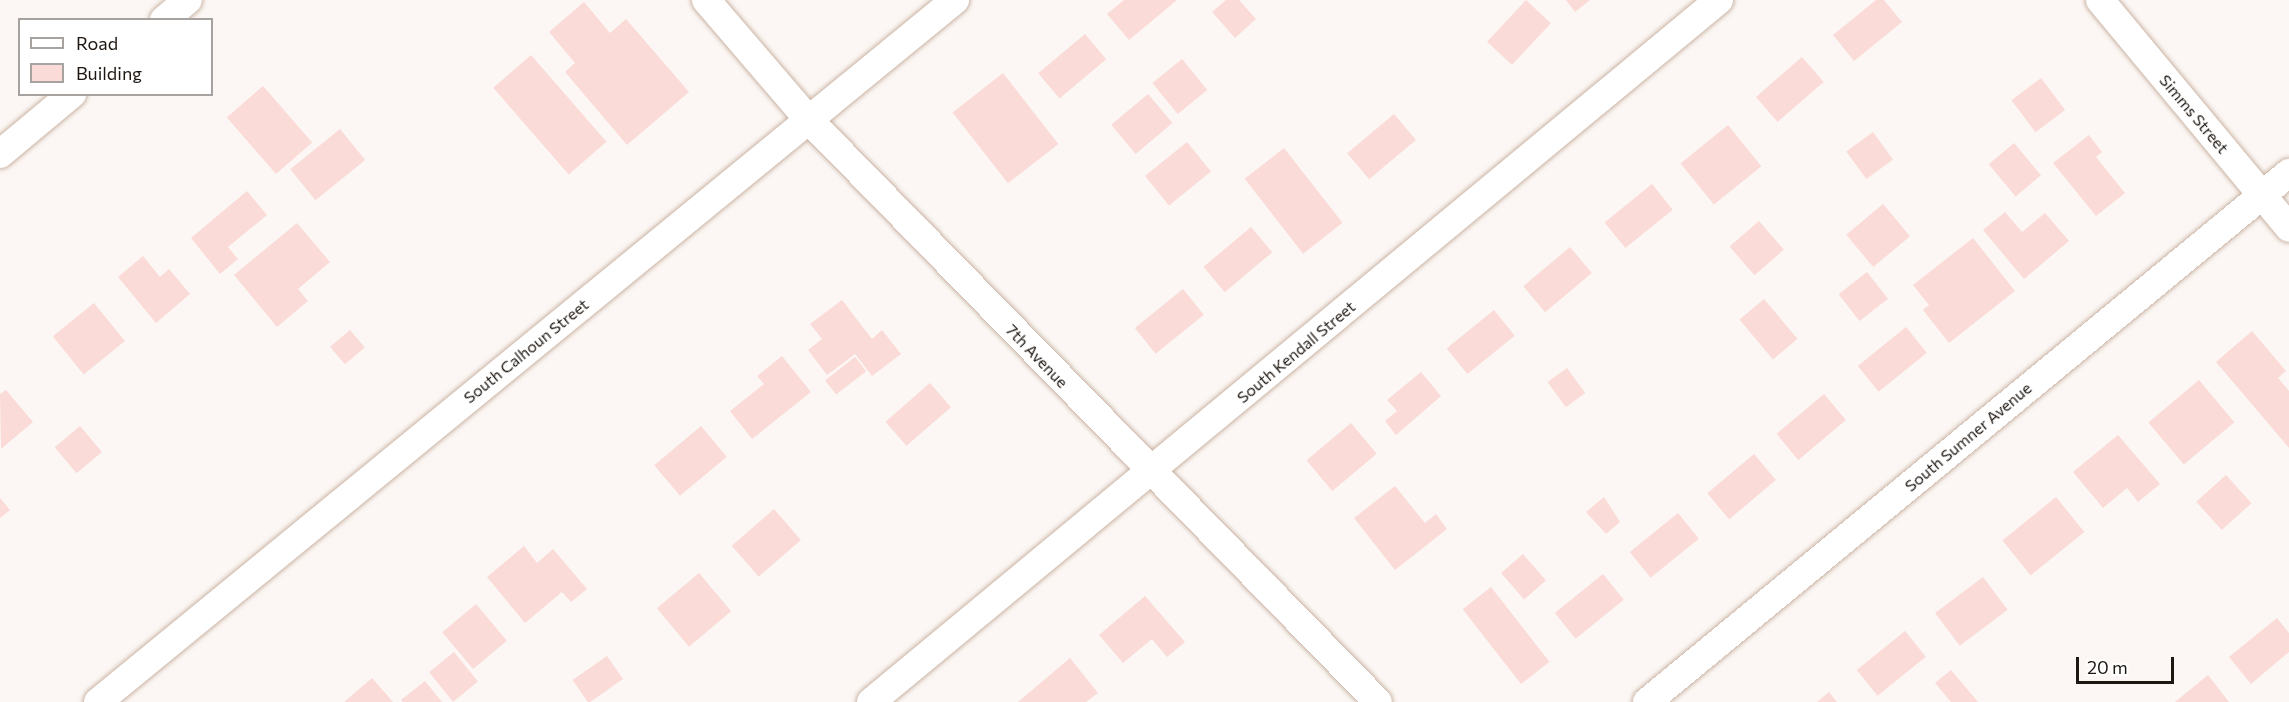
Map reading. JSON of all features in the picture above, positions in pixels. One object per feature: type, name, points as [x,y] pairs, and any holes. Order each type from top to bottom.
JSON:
[{"type":"street","points":[[166,18],[188,0]]},
{"type":"street","name":"7th Avenue","points":[[706,0],[808,119],[1150,474],[1378,702]]},
{"type":"street","name":"South Calhoun Street","points":[[98,702],[955,0]]},
{"type":"street","name":"South Kendall Street","points":[[871,702],[1150,474],[1719,0]]},
{"type":"street","name":"Simms Street","points":[[2100,0],[2289,228]]},
{"type":"street","points":[[0,154],[70,96]]},
{"type":"street","name":"South Sumner Avenue","points":[[1647,702],[2289,173]]},
{"type":"building","points":[[1124,0],[1177,0],[1129,40],[1107,14]]},
{"type":"building","points":[[1226,0],[1239,0],[1256,19],[1235,38],[1212,12]]},
{"type":"building","points":[[1526,0],[1551,23],[1512,65],[1487,42]]},
{"type":"building","points":[[1566,0],[1590,0],[1575,12]]},
{"type":"building","points":[[1876,0],[1884,0],[1902,22],[1854,61],[1833,35]]},
{"type":"building","points":[[584,2],[610,33],[626,19],[689,92],[627,145],[565,72],[575,63],[549,32]]},
{"type":"building","points":[[1085,34],[1106,59],[1059,98],[1038,73]]},
{"type":"building","points":[[531,55],[606,142],[569,175],[493,88]]},
{"type":"building","points":[[1802,57],[1824,82],[1778,122],[1756,97]]},
{"type":"building","points":[[1182,59],[1207,90],[1178,114],[1152,83]]},
{"type":"building","points":[[1003,73],[1058,144],[1008,183],[953,112]]},
{"type":"building","points":[[2041,78],[2065,110],[2036,132],[2011,100]]},
{"type":"building","points":[[263,86],[312,143],[276,174],[227,117]]},
{"type":"building","points":[[1148,94],[1172,123],[1136,154],[1111,125]]},
{"type":"building","points":[[1394,114],[1416,140],[1369,179],[1347,153]]},
{"type":"building","points":[[1728,125],[1761,166],[1714,205],[1681,163]]},
{"type":"building","points":[[340,129],[365,160],[315,200],[290,169]]},
{"type":"building","points":[[1873,132],[1893,160],[1866,179],[1846,151]]},
{"type":"building","points":[[2089,135],[2102,152],[2096,157],[2125,193],[2096,216],[2053,163]]},
{"type":"building","points":[[1187,142],[1211,172],[1169,206],[1145,176]]},
{"type":"building","points":[[2014,143],[2041,175],[2016,196],[1989,164]]},
{"type":"building","points":[[1284,148],[1342,223],[1303,254],[1245,179]]},
{"type":"building","points":[[1652,184],[1673,210],[1625,248],[1605,222]]},
{"type":"building","points":[[247,191],[267,215],[228,247],[238,259],[220,274],[191,238]]},
{"type":"building","points":[[1883,204],[1910,236],[1873,267],[1846,235]]},
{"type":"building","points":[[2005,212],[2022,232],[2045,213],[2069,241],[2024,279],[1983,230]]},
{"type":"building","points":[[1759,221],[1784,250],[1754,275],[1730,247]]},
{"type":"building","points":[[297,223],[330,262],[298,289],[308,301],[277,327],[234,275]]},
{"type":"building","points":[[1251,227],[1272,252],[1225,292],[1204,267]]},
{"type":"building","points":[[1973,238],[2015,291],[1949,343],[1923,310],[1929,305],[1913,285]]},
{"type":"building","points":[[1570,247],[1592,273],[1545,312],[1523,286]]},
{"type":"building","points":[[143,256],[160,277],[169,269],[190,294],[156,323],[118,277]]},
{"type":"building","points":[[1867,272],[1888,299],[1860,321],[1839,294]]},
{"type":"building","points":[[1183,289],[1204,315],[1156,354],[1135,328]]},
{"type":"building","points":[[1764,299],[1797,339],[1773,359],[1739,320]]},
{"type":"building","points":[[842,300],[872,339],[882,330],[901,354],[872,376],[855,354],[827,375],[808,350],[822,339],[810,324]]},
{"type":"building","points":[[94,303],[125,341],[84,374],[53,336]]},
{"type":"building","points":[[1494,310],[1515,336],[1467,374],[1447,348]]},
{"type":"building","points":[[1906,327],[1927,353],[1879,392],[1858,366]]},
{"type":"building","points":[[350,330],[365,348],[345,364],[330,347]]},
{"type":"building","points":[[2252,331],[2286,371],[2278,378],[2289,391],[2289,448],[2216,362]]},
{"type":"building","points":[[782,356],[811,392],[752,439],[730,411],[764,384],[757,376]]},
{"type":"building","points":[[855,357],[866,371],[836,395],[825,380]]},
{"type":"building","points":[[1567,368],[1585,393],[1566,407],[1548,382]]},
{"type":"building","points":[[1421,372],[1441,396],[1396,435],[1385,421],[1397,411],[1387,400]]},
{"type":"building","points":[[2199,380],[2234,422],[2184,465],[2148,422]]},
{"type":"building","points":[[930,383],[951,407],[906,446],[885,422]]},
{"type":"building","points":[[6,390],[33,422],[1,449],[0,394]]},
{"type":"building","points":[[1824,394],[1846,420],[1798,460],[1777,434]]},
{"type":"building","points":[[1351,423],[1377,454],[1332,491],[1307,460]]},
{"type":"building","points":[[80,426],[102,452],[77,473],[55,447]]},
{"type":"building","points":[[701,426],[727,457],[680,496],[654,465]]},
{"type":"building","points":[[2118,435],[2160,484],[2138,502],[2127,488],[2103,508],[2073,472]]},
{"type":"building","points":[[1754,454],[1776,480],[1729,519],[1707,493]]},
{"type":"building","points":[[2226,475],[2251,503],[2222,530],[2196,502]]},
{"type":"building","points":[[1395,486],[1425,523],[1436,514],[1447,529],[1395,570],[1354,518]]},
{"type":"building","points":[[1604,497],[1620,522],[1606,534],[1586,512]]},
{"type":"building","points":[[2056,497],[2084,532],[2031,575],[2002,540]]},
{"type":"building","points":[[0,498],[10,510],[0,518]]},
{"type":"building","points":[[774,509],[801,540],[759,577],[732,546]]},
{"type":"building","points":[[1678,513],[1699,539],[1651,578],[1630,552]]},
{"type":"building","points":[[524,546],[537,563],[553,549],[587,589],[571,602],[562,592],[525,623],[487,577]]},
{"type":"building","points":[[1523,554],[1546,580],[1524,599],[1501,573]]},
{"type":"building","points":[[699,573],[731,611],[689,647],[657,608]]},
{"type":"building","points":[[1603,574],[1624,600],[1576,639],[1555,613]]},
{"type":"building","points":[[1983,577],[2008,610],[1960,646],[1935,613]]},
{"type":"building","points":[[1491,587],[1549,662],[1521,684],[1463,609]]},
{"type":"building","points":[[1145,596],[1185,642],[1167,657],[1152,639],[1123,663],[1099,635]]},
{"type":"building","points":[[476,604],[507,641],[473,669],[442,632]]},
{"type":"building","points":[[2277,618],[2289,633],[2289,652],[2251,684],[2229,657]]},
{"type":"building","points":[[1905,631],[1926,657],[1878,696],[1857,670]]},
{"type":"building","points":[[454,652],[478,682],[453,702],[429,672]]},
{"type":"building","points":[[607,656],[623,679],[590,702],[573,680]]},
{"type":"building","points":[[1070,658],[1098,693],[1086,702],[1018,702]]},
{"type":"building","points":[[1951,670],[1978,702],[1951,702],[1935,683]]},
{"type":"building","points":[[2208,675],[2229,702],[2175,702]]},
{"type":"building","points":[[372,678],[393,702],[344,702]]},
{"type":"building","points":[[425,681],[442,702],[403,702],[401,700]]},
{"type":"building","points":[[1829,692],[1837,702],[1817,702]]}]
